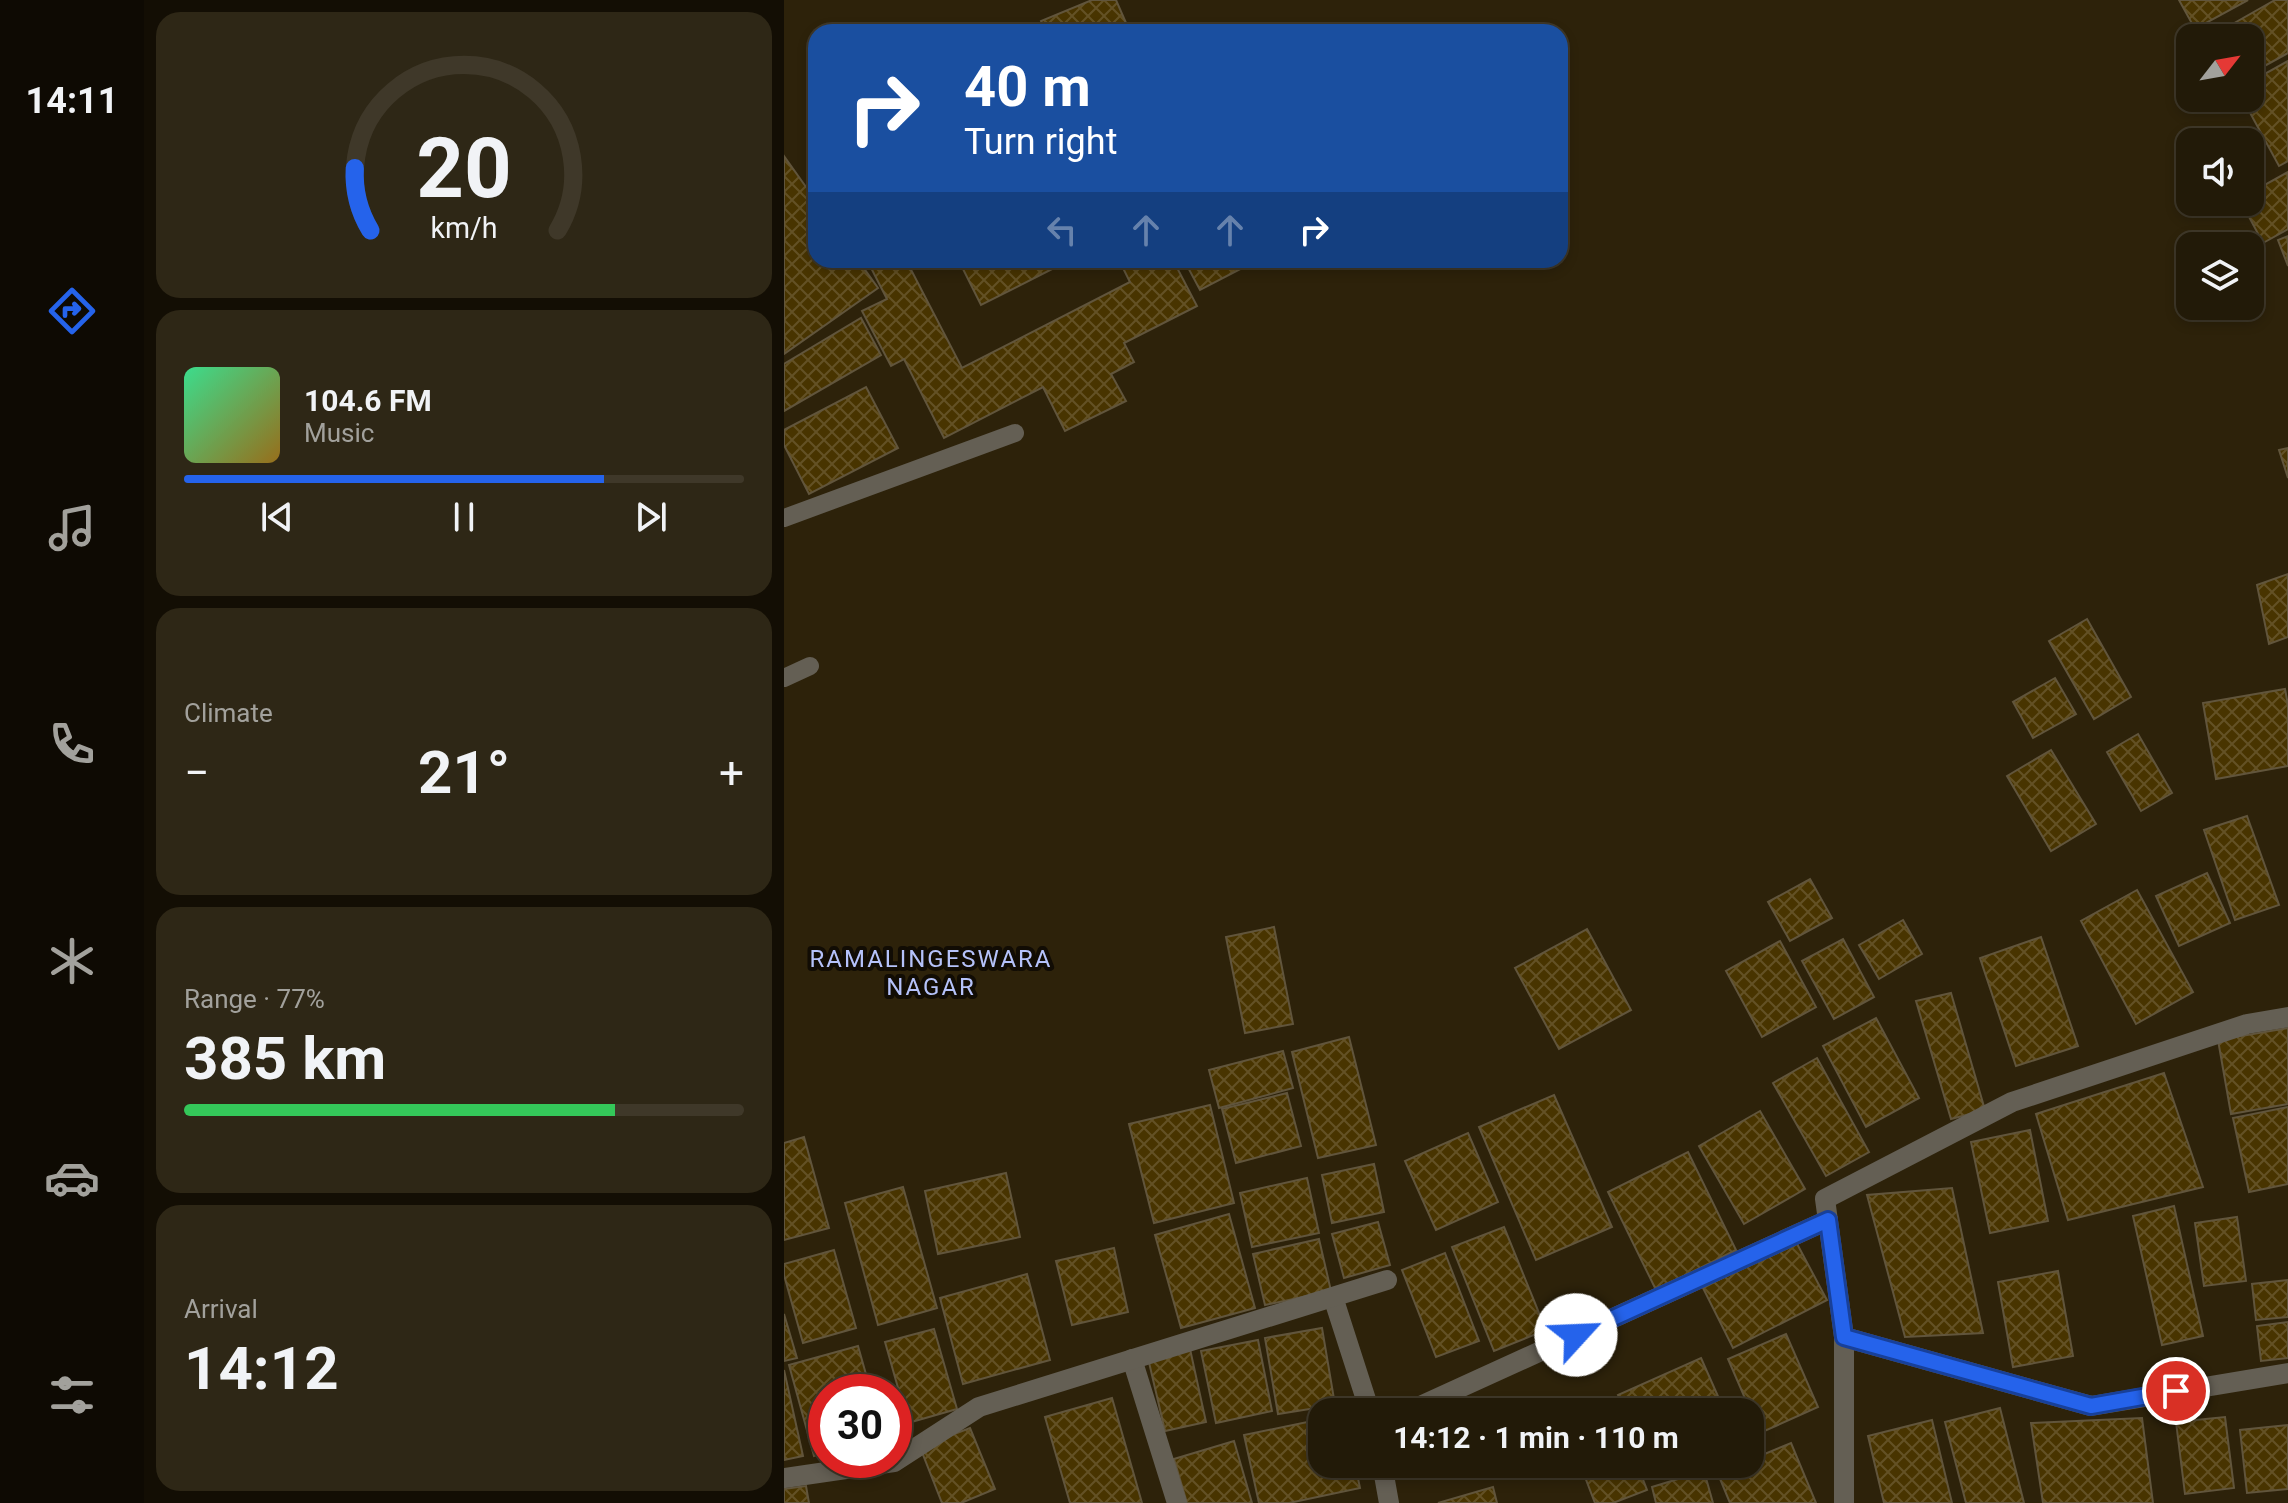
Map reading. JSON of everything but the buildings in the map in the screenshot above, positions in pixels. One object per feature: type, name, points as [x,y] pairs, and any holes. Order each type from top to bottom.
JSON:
[{"type":"street","points":[[1844,1503],[1844,1337],[1825,1199],[2012,1102],[2247,1024],[2288,1017]]},
{"type":"street","points":[[1438,1398],[1828,1220]]},
{"type":"street","points":[[784,1478],[894,1462],[979,1407],[1387,1280]]},
{"type":"street","points":[[1333,1297],[1365,1398]]},
{"type":"street","points":[[1844,1337],[2091,1406],[2288,1373]]},
{"type":"street","points":[[1132,1359],[1177,1503]]},
{"type":"street","points":[[1385,1478],[1389,1503]]},
{"type":"lane","points":[[784,518],[1015,433]]},
{"type":"lane","points":[[784,678],[810,666]]},
{"type":"district","name":"RAMALINGESWARA NAGAR","points":[[931,973]]},
{"type":"route","points":[[1576,1335],[1828,1220],[1844,1337],[2091,1406],[2176,1391]]}]
